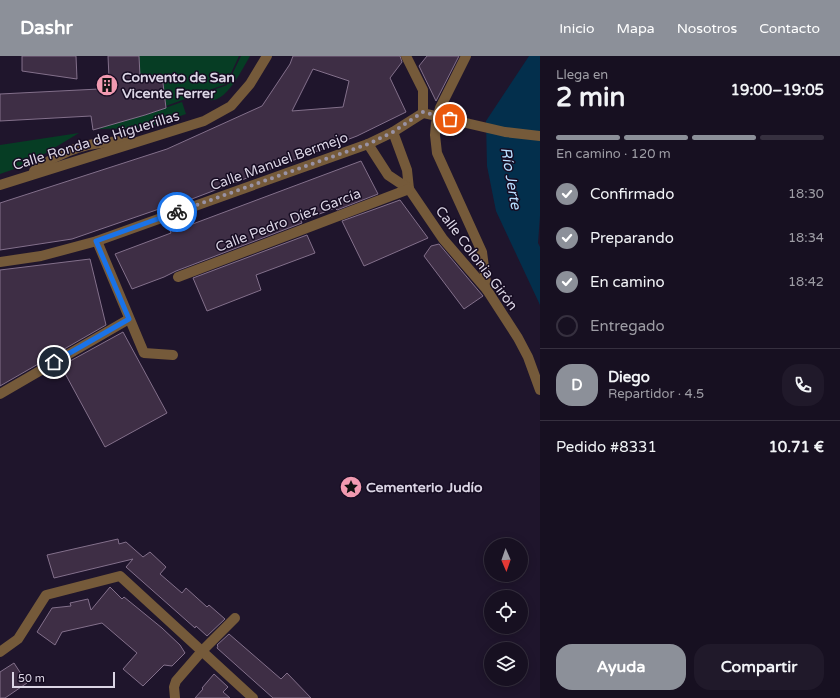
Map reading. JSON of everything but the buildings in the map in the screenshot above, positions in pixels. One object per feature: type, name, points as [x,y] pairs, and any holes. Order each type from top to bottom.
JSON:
[{"type":"street","name":"Calle Ronda de Higuerillas","points":[[0,184],[204,121],[231,106],[250,84],[267,56]]},
{"type":"street","points":[[406,56],[423,90],[423,112],[505,132],[540,136]]},
{"type":"street","points":[[466,56],[440,108],[436,123],[435,135],[437,153],[482,252],[487,290]]},
{"type":"street","name":"Calle Manuel Bermejo","points":[[0,262],[42,256],[96,241],[368,144],[393,132],[423,112]]},
{"type":"street","name":"Calle Colonia Girón","points":[[393,132],[406,170],[409,188],[443,239],[487,290],[518,338],[528,357],[540,390]]},
{"type":"street","name":"Calle Colonia Girón","points":[[368,144],[388,175],[409,188]]},
{"type":"street","name":"Calle Pedro Díez García","points":[[178,277],[409,188]]},
{"type":"street","points":[[96,241],[144,353],[173,355]]},
{"type":"street","points":[[0,394],[129,319]]},
{"type":"street","points":[[0,652],[18,639],[46,595],[120,576],[253,698]]},
{"type":"street","points":[[175,698],[174,688],[176,680],[235,618]]},
{"type":"green space","points":[[139,56],[239,56],[226,84],[166,106],[162,75],[140,76]]},
{"type":"green space","points":[[241,56],[250,56],[233,84],[222,96],[210,100],[205,93],[227,85]]},
{"type":"green space","points":[[182,102],[186,114],[146,128],[95,129],[145,115]]},
{"type":"green space","points":[[79,133],[26,165],[0,174],[0,145]]},
{"type":"water","name":"Río Jerte","points":[[529,56],[540,56],[540,216],[538,243],[540,247],[540,305],[496,211],[487,166],[486,121]]},
{"type":"way so far","points":[[177,212],[368,144],[393,132],[423,112],[450,119]]},
{"type":"place","name":"Convento de San Vicente Ferrer","points":[[107,85]]},
{"type":"place","name":"Cementerio Judío","points":[[351,487]]},
{"type":"route","points":[[54,362],[129,319],[96,241],[177,212]]}]
